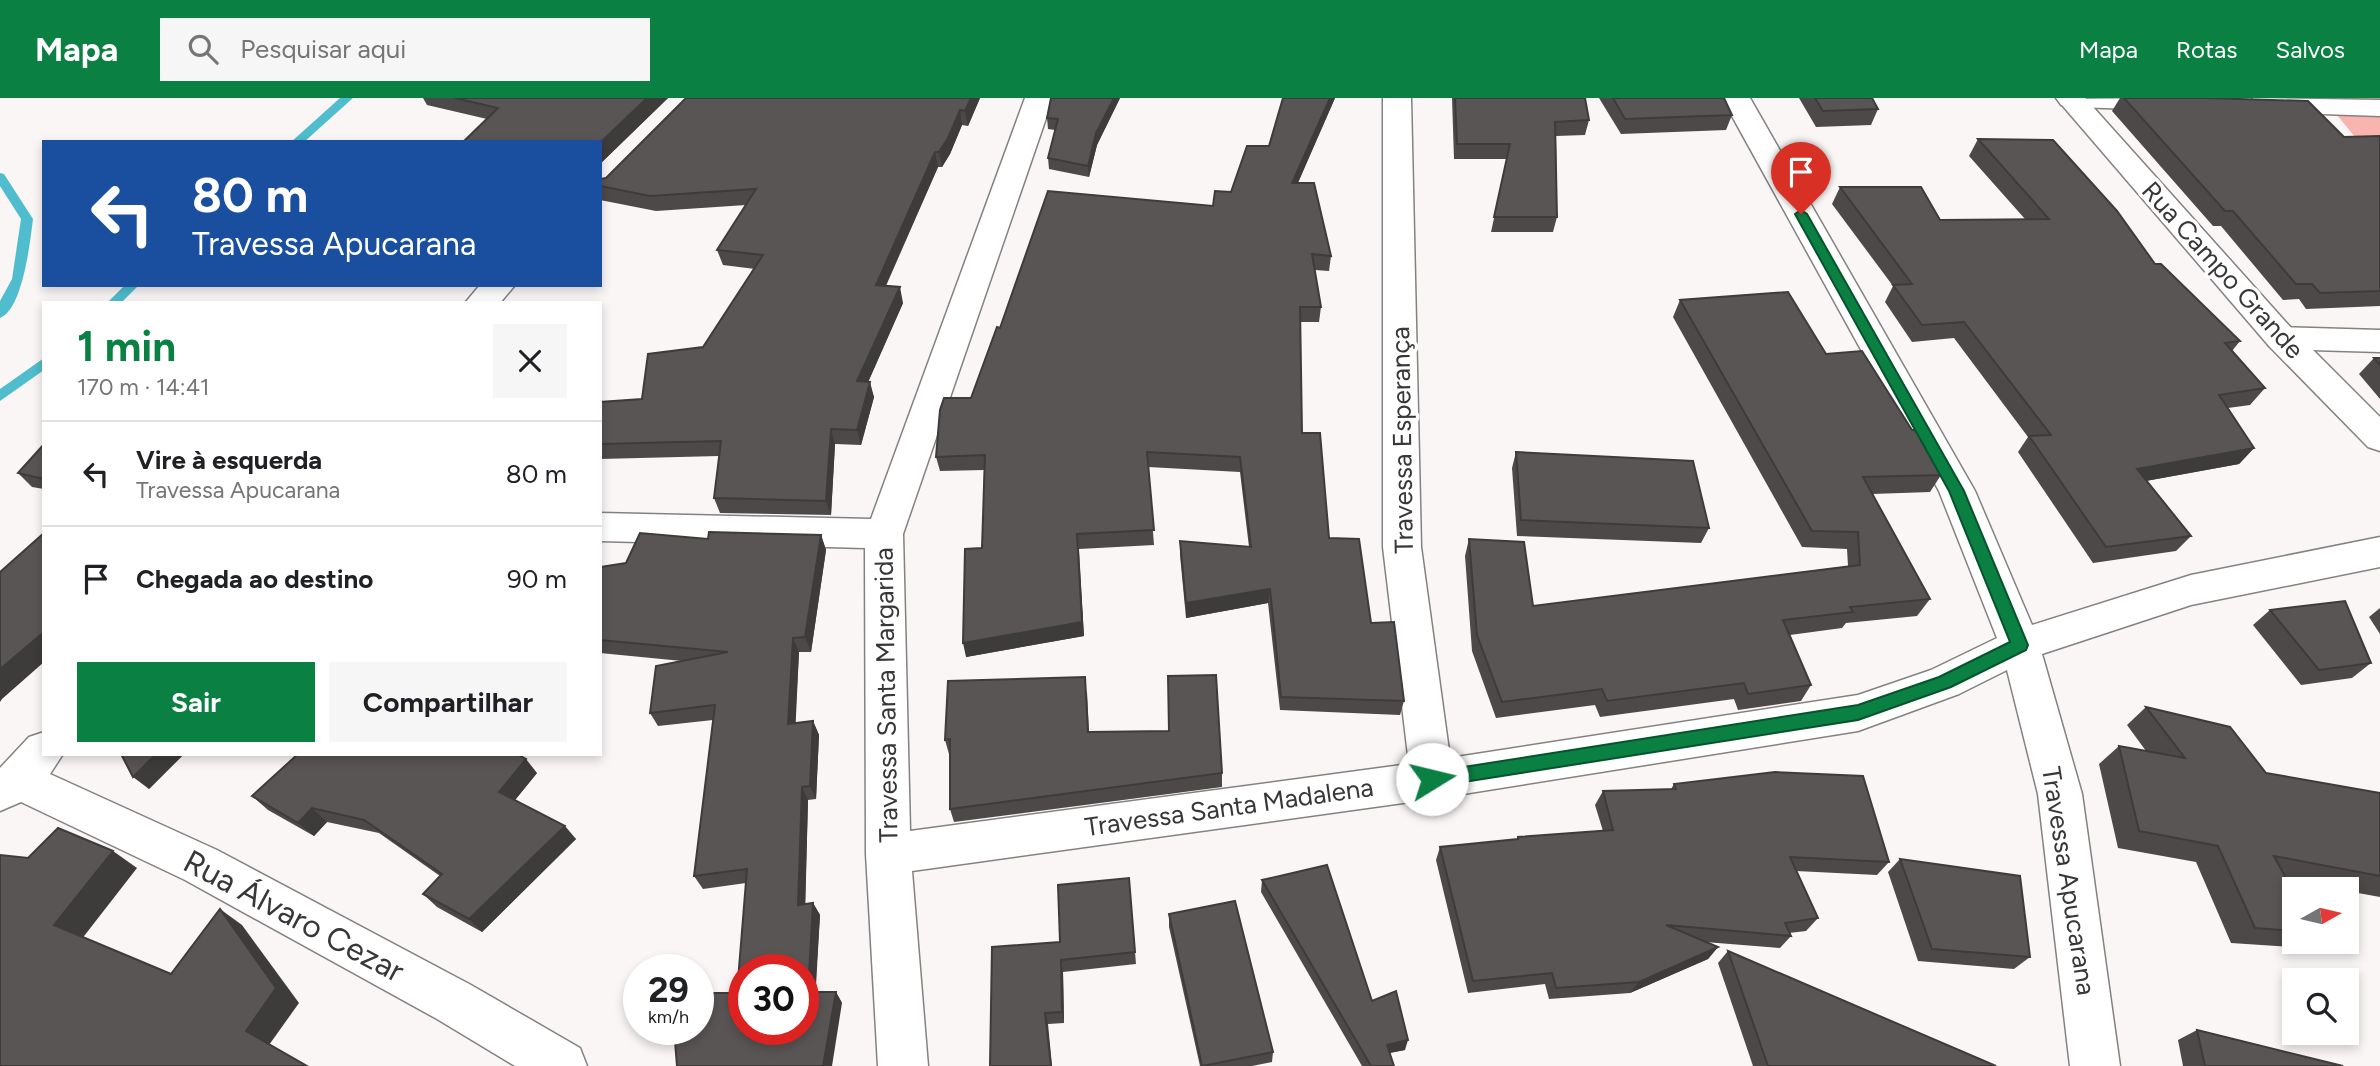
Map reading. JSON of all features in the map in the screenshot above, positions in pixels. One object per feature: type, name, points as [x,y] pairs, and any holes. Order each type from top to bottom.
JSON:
[{"type":"street","name":"Travessa Santa Margarida","points":[[903,1066],[888,854],[884,534],[1040,98]]},
{"type":"street","name":"Travessa Esperança","points":[[1397,98],[1402,547],[1432,779]]},
{"type":"street","name":"Travessa Apucarana","points":[[1736,98],[1957,491],[2020,645],[2060,794],[2095,1066]]},
{"type":"street","points":[[2071,98],[2191,102]]},
{"type":"street","name":"Rua Campo Grande","points":[[2071,98],[2281,338],[2380,438]]},
{"type":"street","points":[[2232,103],[2380,108]]},
{"type":"street","points":[[483,301],[497,287]]},
{"type":"street","points":[[2281,338],[2380,341]]},
{"type":"street","points":[[602,527],[884,534]]},
{"type":"street","name":"Travessa Santa Madalena","points":[[888,854],[1432,779],[1858,713],[1945,682],[2020,645],[2191,590],[2380,552]]},
{"type":"street","name":"Rua Álvaro Cezar","points":[[21,774],[201,865],[454,1002],[562,1066]]},
{"type":"shaded area","points":[[2323,98],[2380,98],[2380,156],[2355,137]]},
{"type":"building","points":[[455,98],[647,98],[602,141],[465,140],[498,108]]},
{"type":"building","points":[[686,98],[971,98],[965,111],[960,110],[939,152],[935,152],[876,285],[900,287],[857,381],[870,382],[857,430],[831,429],[826,501],[714,498],[721,441],[602,444],[602,402],[642,399],[648,354],[703,347],[763,255],[717,250],[756,189],[650,196],[602,186],[602,179],[606,178]]},
{"type":"building","points":[[1051,98],[1114,98],[1096,133],[1088,166],[1048,158],[1058,119],[1047,118]]},
{"type":"building","points":[[1283,98],[1330,98],[1292,183],[1314,183],[1331,256],[1312,254],[1321,307],[1300,307],[1302,433],[1320,433],[1329,538],[1359,539],[1371,623],[1394,622],[1404,701],[1281,697],[1270,589],[1186,603],[1180,541],[1251,547],[1240,457],[1147,452],[1154,530],[1077,534],[1082,622],[963,643],[965,549],[982,548],[985,455],[936,457],[940,410],[944,398],[971,398],[997,327],[1000,328],[1048,191],[1213,206],[1215,191],[1231,192],[1247,146],[1269,146]]},
{"type":"building","points":[[1455,98],[1585,98],[1589,120],[1555,122],[1557,217],[1494,217],[1510,144],[1457,144]]},
{"type":"building","points":[[1613,98],[1724,98],[1732,115],[1625,119]]},
{"type":"building","points":[[1815,98],[1872,98],[1878,109],[1823,111]]},
{"type":"building","points":[[2124,98],[2308,101],[2344,137],[2380,136],[2380,291],[2320,293],[2312,284],[2296,284],[2233,211],[2225,211]]},
{"type":"building","points":[[1978,139],[2053,140],[2117,211],[2155,264],[2161,264],[2240,341],[2225,343],[2265,388],[2219,395],[2254,448],[2137,469],[2191,536],[2106,547],[2029,436],[2051,435],[1964,322],[1922,325],[1893,285],[1912,284],[1840,187],[1921,187],[1940,220],[2049,219]]},
{"type":"building","points":[[1788,292],[1826,354],[1862,351],[1912,430],[1918,430],[1941,475],[1863,477],[1930,599],[1850,607],[1853,612],[1783,620],[1811,685],[1748,694],[1744,683],[1607,701],[1602,689],[1502,702],[1477,635],[1469,539],[1524,542],[1533,606],[1860,565],[1858,532],[1812,531],[1680,300]]},
{"type":"building","points":[[42,446],[42,479],[18,473]]},
{"type":"building","points":[[1516,452],[1693,461],[1709,528],[1521,520]]},
{"type":"building","points":[[709,532],[821,535],[805,637],[793,638],[788,724],[813,721],[810,786],[802,787],[798,905],[813,903],[810,954],[740,954],[747,869],[694,876],[715,705],[650,713],[656,666],[728,652],[602,640],[602,567],[626,563],[640,533],[708,539]]},
{"type":"building","points":[[42,535],[42,634],[0,669],[0,572]]},
{"type":"building","points":[[2345,601],[2371,663],[2319,670],[2270,610]]},
{"type":"building","points":[[1216,675],[1222,773],[950,809],[950,739],[945,740],[948,681],[1085,677],[1088,732],[1169,731],[1168,676]]},
{"type":"building","points":[[2146,707],[2230,727],[2266,773],[2380,793],[2380,876],[2274,856],[2285,877],[2282,877],[2282,930],[2255,928],[2218,846],[2139,831],[2119,746],[2185,758]]},
{"type":"building","points":[[122,756],[154,756],[133,777]]},
{"type":"building","points":[[296,756],[521,756],[526,759],[499,792],[565,826],[469,919],[423,894],[442,874],[364,820],[312,808],[298,823],[252,796]]},
{"type":"building","points":[[1775,772],[1863,776],[1889,862],[1790,857],[1818,918],[1785,923],[1791,936],[1666,925],[1718,947],[1639,982],[1556,988],[1552,973],[1473,981],[1440,847],[1518,837],[1613,830],[1603,791],[1676,789],[1674,784]]},
{"type":"building","points":[[58,828],[113,851],[54,925],[171,974],[220,909],[276,988],[246,1031],[307,1066],[0,1066],[0,855],[28,858]]},
{"type":"building","points":[[1900,859],[2020,876],[2030,957],[1932,949]]},
{"type":"building","points":[[1327,865],[1372,1001],[1396,991],[1408,1040],[1387,1045],[1394,1066],[1371,1066],[1262,880]]},
{"type":"building","points":[[1129,878],[1135,952],[1061,960],[1062,1012],[1045,1013],[1051,1066],[990,1066],[992,947],[1060,942],[1058,885]]},
{"type":"building","points":[[1235,901],[1273,1052],[1202,1066],[1169,914]]},
{"type":"building","points":[[1728,951],[1996,1066],[1768,1066]]},
{"type":"building","points":[[819,992],[836,992],[823,1066],[677,1066],[675,1045],[714,1045],[714,993],[728,993],[728,1045],[819,1045]]},
{"type":"building","points":[[2197,1030],[2343,1066],[2205,1066]]},
{"type":"waterway","points":[[299,140],[347,98]]},
{"type":"waterway","points":[[0,177],[27,219],[18,279],[0,314]]},
{"type":"waterway","points":[[115,301],[131,287]]},
{"type":"waterway","points":[[0,396],[42,364]]},
{"type":"route","points":[[1432,779],[1858,713],[1945,682],[2020,645],[1957,491],[1801,214]]}]
